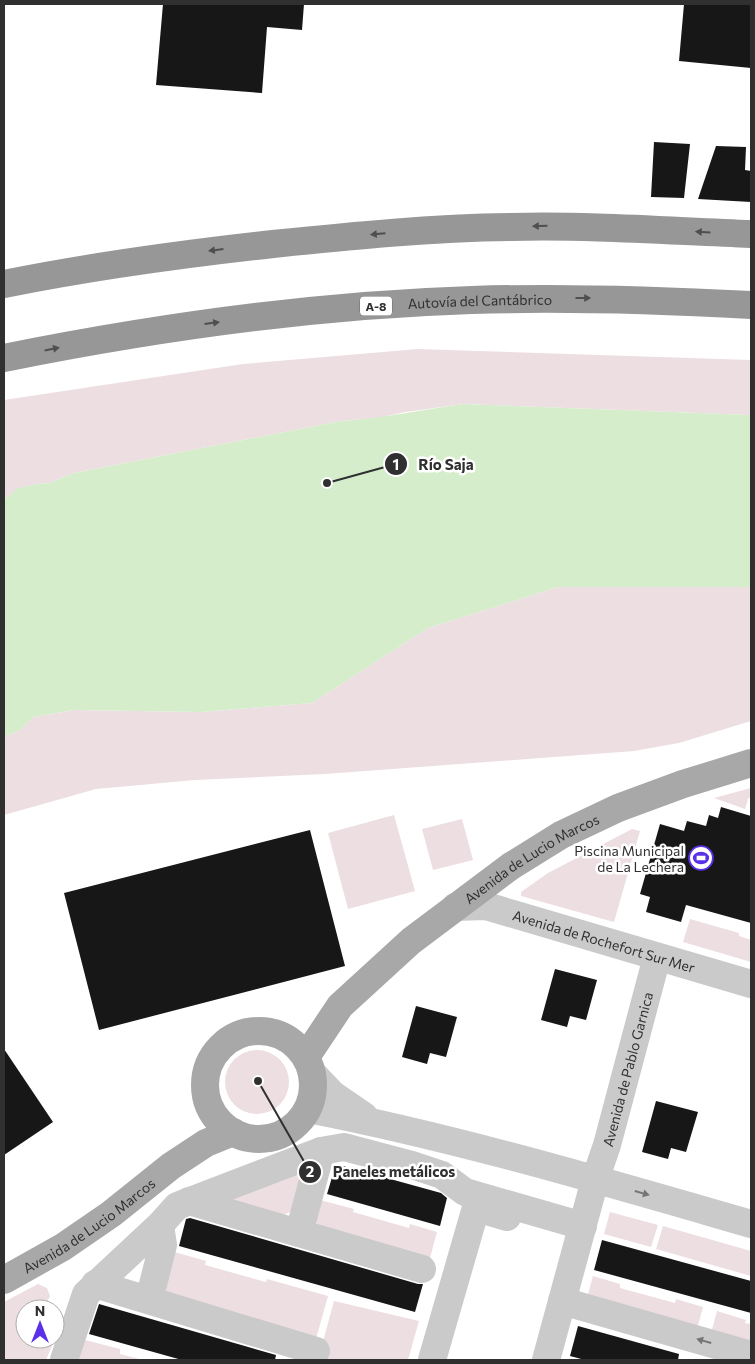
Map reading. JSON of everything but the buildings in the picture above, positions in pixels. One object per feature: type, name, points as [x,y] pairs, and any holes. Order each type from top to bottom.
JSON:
[{"type":"highway","points":[[4,284],[95,267],[183,254],[391,233],[554,226],[751,234]]},
{"type":"highway","name":"Autovía del Cantábrico","points":[[4,358],[156,330],[256,317],[358,307],[471,300],[590,298],[751,305]]},
{"type":"main road","name":"Avenida de Lucio Marcos","points":[[277,1033],[304,1025],[340,1006],[411,941],[511,866],[560,835],[618,808],[751,762]]},
{"type":"main road","name":"Avenida de Lucio Marcos","points":[[310,1066],[340,1006]]},
{"type":"main road","points":[[257,1031],[277,1033],[295,1044],[310,1066],[313,1092],[308,1109],[298,1123],[284,1133],[267,1138],[250,1138],[233,1132],[220,1122],[209,1104],[205,1084],[209,1064],[220,1047],[237,1035],[257,1031]]},
{"type":"main road","name":"Avenida de Lucio Marcos","points":[[171,1166],[195,1128],[206,1092]]},
{"type":"main road","name":"Avenida de Lucio Marcos","points":[[4,1280],[63,1248],[111,1214],[171,1166],[206,1143],[233,1132]]},
{"type":"street","name":"Avenida de Rochefort Sur Mer","points":[[455,907],[486,906],[751,984]]},
{"type":"street","name":"Avenida de Pablo Garnica","points":[[546,1360],[595,1180],[607,1145],[657,957]]},
{"type":"street","points":[[310,1066],[332,1094],[372,1122]]},
{"type":"street","points":[[308,1109],[372,1122],[595,1180],[751,1224]]},
{"type":"street","points":[[64,1360],[86,1294],[160,1225],[177,1206],[321,1151],[344,1147],[412,1166],[442,1175],[465,1192],[583,1226]]},
{"type":"street","points":[[299,1233],[321,1151]]},
{"type":"street","points":[[420,1360],[465,1192]]},
{"type":"street","points":[[189,1201],[422,1268]]},
{"type":"street","points":[[432,1360],[475,1211],[480,1209],[572,1237],[537,1360]]},
{"type":"street","points":[[149,1300],[163,1245],[160,1225]]},
{"type":"street","points":[[96,1284],[316,1351]]},
{"type":"street","points":[[562,1301],[751,1355]]},
{"type":"shaded area","points":[[418,349],[751,360],[751,415],[463,404],[377,418],[341,421],[74,473],[50,483],[36,484],[17,489],[4,498],[4,400],[243,364]]},
{"type":"shaded area","points":[[463,404],[751,415],[751,587],[558,587],[428,628],[312,703],[200,712],[74,710],[34,717],[20,730],[4,737],[4,498],[8,497],[16,489],[50,483],[74,473],[341,421]]},
{"type":"shaded area","points":[[558,587],[751,587],[751,721],[679,743],[634,751],[325,774],[195,780],[96,789],[4,815],[4,737],[20,730],[34,717],[74,710],[200,712],[312,703],[428,628]]},
{"type":"shaded area","points":[[751,788],[751,796],[745,809],[714,798]]},
{"type":"shaded area","points":[[394,815],[415,891],[348,909],[328,833]]},
{"type":"shaded area","points":[[462,819],[473,860],[433,870],[422,829]]},
{"type":"shaded area","points":[[632,829],[640,831],[614,922],[521,896],[521,892],[548,873]]},
{"type":"shaded area","points":[[690,919],[739,933],[739,936],[751,940],[751,962],[683,942]]},
{"type":"shaded area","points":[[251,1050],[263,1050],[280,1059],[287,1070],[289,1082],[287,1094],[280,1105],[263,1114],[251,1114],[239,1109],[230,1100],[225,1088],[225,1076],[230,1064],[239,1055]]},
{"type":"shaded area","points":[[301,1172],[292,1211],[284,1215],[235,1203],[231,1196]]},
{"type":"shaded area","points":[[320,1200],[354,1209],[353,1212],[409,1228],[410,1224],[437,1232],[430,1258],[318,1226],[316,1222]]},
{"type":"shaded area","points":[[610,1212],[658,1225],[651,1247],[604,1234]]},
{"type":"shaded area","points":[[663,1226],[751,1251],[751,1276],[656,1249]]},
{"type":"shaded area","points":[[171,1251],[206,1261],[205,1265],[266,1282],[267,1279],[328,1296],[316,1339],[163,1292]]},
{"type":"shaded area","points":[[593,1276],[620,1284],[620,1288],[675,1303],[676,1299],[703,1307],[697,1329],[587,1298]]},
{"type":"shaded area","points":[[38,1284],[47,1288],[50,1296],[49,1299],[15,1299],[15,1349],[51,1349],[46,1360],[4,1360],[4,1302]]},
{"type":"shaded area","points":[[334,1301],[419,1321],[408,1360],[318,1360]]},
{"type":"shaded area","points":[[717,1311],[746,1320],[745,1323],[751,1324],[751,1344],[711,1333]]},
{"type":"shaded area","points":[[81,1339],[120,1349],[120,1354],[143,1360],[76,1360]]},
{"type":"place","name":"Río Saja","points":[[327,483]]},
{"type":"place","name":"Piscina Municipal de La Lechera","points":[[701,858]]},
{"type":"place","name":"Paneles metálicos","points":[[258,1081]]}]
